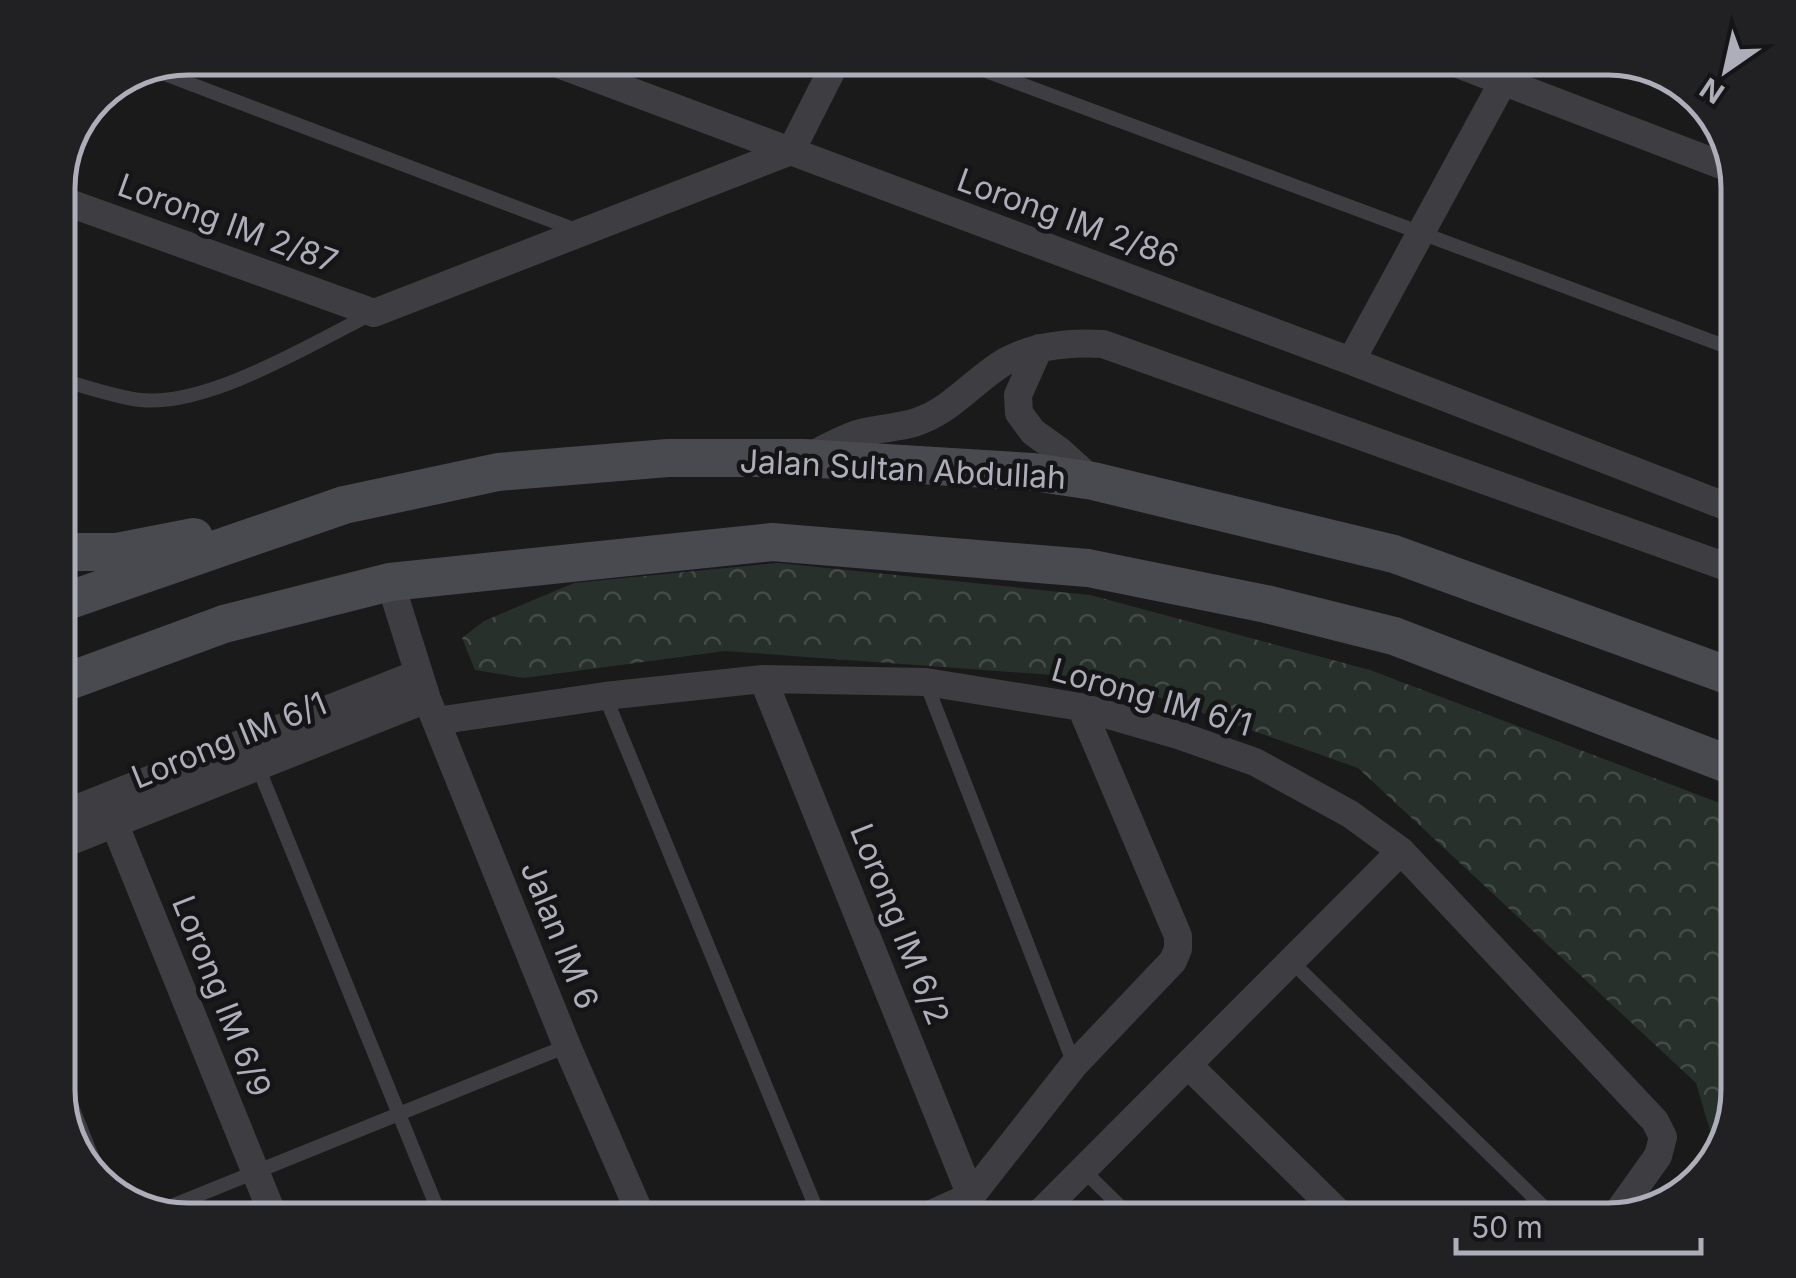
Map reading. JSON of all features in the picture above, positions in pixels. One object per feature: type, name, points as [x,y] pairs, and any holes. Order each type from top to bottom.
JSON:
[{"type":"main road","name":"Jalan Sultan Abdullah","points":[[75,598],[344,506],[498,472],[668,458],[804,458],[1032,472],[1094,481],[1394,554],[1721,673]]},
{"type":"main road","points":[[75,552],[118,552],[344,506]]},
{"type":"main road","points":[[75,678],[224,624],[390,582],[772,542],[1088,568],[1266,604],[1394,636],[1721,761]]},
{"type":"street","name":"Lorong IM 2/86","points":[[587,75],[1351,361],[1721,504]]},
{"type":"street","points":[[374,313],[791,152],[830,75]]},
{"type":"street","points":[[1351,361],[1507,75]]},
{"type":"street","points":[[1523,75],[1718,163]]},
{"type":"street","name":"Lorong IM 2/87","points":[[75,205],[374,313]]},
{"type":"street","points":[[804,458],[858,433],[929,418],[1005,362],[1039,348],[1070,342],[1103,344],[1721,565]]},
{"type":"street","points":[[1039,348],[1018,395],[1019,413],[1033,432],[1094,481]]},
{"type":"street","name":"Jalan IM 6","points":[[390,582],[427,698],[566,1046],[635,1203]]},
{"type":"street","name":"Lorong IM 6/1","points":[[75,834],[109,811],[253,754],[427,698],[605,696],[763,679],[926,682],[1081,708],[1255,762],[1350,814],[1401,851],[1655,1120],[1663,1138],[1658,1156],[1625,1201]]},
{"type":"street","name":"Lorong IM 6/2","points":[[763,679],[971,1196]]},
{"type":"street","points":[[956,1203],[971,1196],[1074,1065],[1173,961],[1178,949],[1178,936],[1081,708]]},
{"type":"street","name":"Lorong IM 6/1","points":[[75,814],[109,811]]},
{"type":"street","name":"Lorong IM 6/9","points":[[109,811],[269,1203]]},
{"type":"street","points":[[1050,1203],[1401,851]]},
{"type":"street","points":[[1188,1065],[1329,1203]]},
{"type":"lane","points":[[997,75],[1721,345]]},
{"type":"lane","points":[[171,77],[582,232]]},
{"type":"lane","points":[[75,383],[141,400],[176,399],[234,382],[374,313]]},
{"type":"lane","points":[[926,682],[1074,1065]]},
{"type":"lane","points":[[605,696],[814,1203]]},
{"type":"lane","points":[[253,754],[435,1203]]},
{"type":"lane","points":[[1291,961],[1539,1203]]},
{"type":"lane","points":[[180,1202],[566,1046]]},
{"type":"lane","points":[[1083,1170],[1117,1203]]},
{"type":"green space","points":[[778,563],[1090,595],[1370,670],[1721,804],[1721,1090],[1711,1134],[1696,1083],[1358,768],[1107,679],[725,651],[524,678],[475,670],[462,638],[484,621],[574,583]]},
{"type":"green space","points":[[1708,1142],[1693,1165],[1679,1178]]}]
